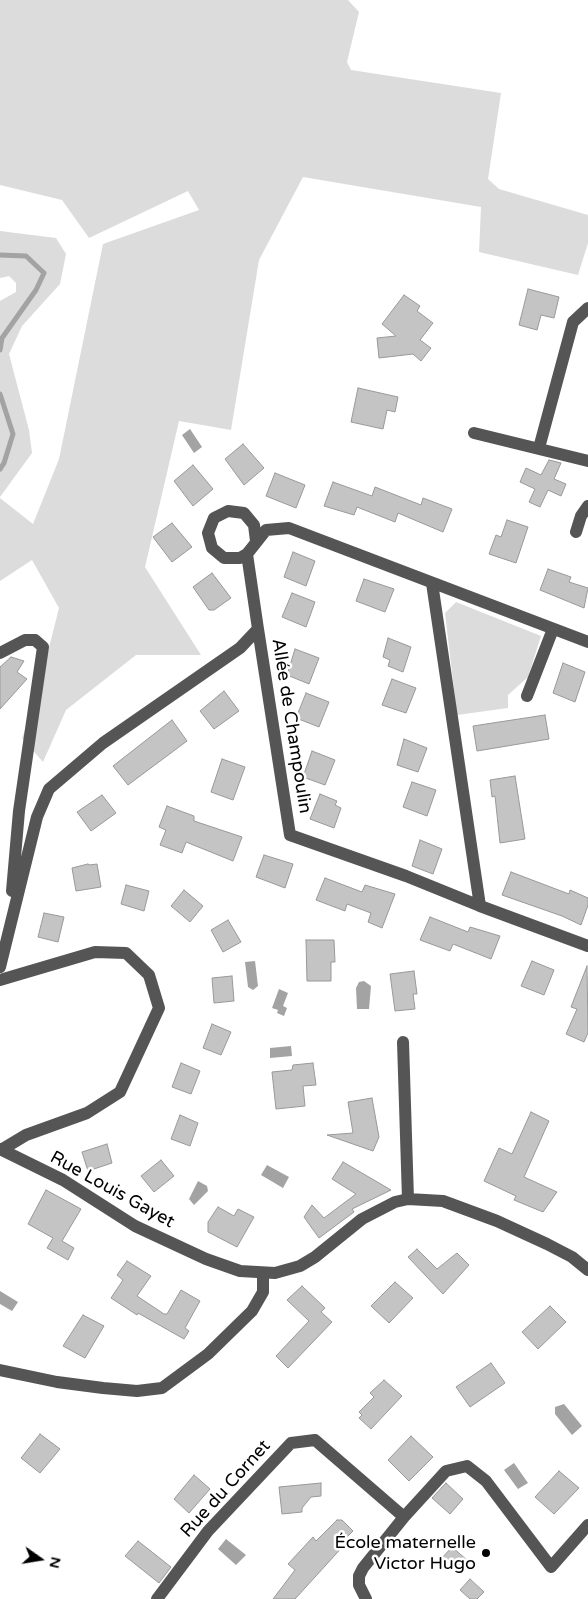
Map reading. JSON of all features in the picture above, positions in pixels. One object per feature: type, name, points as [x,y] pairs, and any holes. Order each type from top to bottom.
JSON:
[{"type":"street","points":[[539,448],[573,322],[588,308]]},
{"type":"street","points":[[474,433],[588,461]]},
{"type":"street","points":[[576,532],[581,516],[588,506]]},
{"type":"street","points":[[256,541],[254,525],[244,514],[228,511],[214,518],[208,533],[212,548],[224,558],[232,559],[247,554],[266,530],[289,528],[588,642]]},
{"type":"street","name":"Allée de Champoulin","points":[[247,554],[290,835],[406,876],[588,946]]},
{"type":"street","points":[[432,583],[480,906]]},
{"type":"street","points":[[527,696],[553,628]]},
{"type":"street","name":"Allée de Champoulin","points":[[9,926],[37,816],[49,789],[103,744],[240,648],[258,629]]},
{"type":"street","points":[[0,653],[25,640],[35,640],[43,647],[19,811],[9,926],[0,967]]},
{"type":"street","points":[[0,980],[95,952],[126,953],[150,975],[159,1008],[120,1092],[87,1113],[26,1135],[0,1150]]},
{"type":"street","points":[[403,1042],[408,1199]]},
{"type":"street","name":"Rue Louis Gayet","points":[[0,1150],[63,1180],[135,1226],[222,1266],[263,1273],[287,1271],[315,1258],[362,1219],[395,1202],[408,1199],[443,1201],[488,1217],[547,1244],[572,1258],[588,1270]]},
{"type":"street","points":[[0,1370],[57,1382],[103,1388],[137,1391],[162,1388],[208,1354],[252,1311],[263,1292],[263,1273]]},
{"type":"street","name":"Rue du Cornet","points":[[157,1599],[208,1531],[291,1443],[315,1440],[404,1517]]},
{"type":"street","points":[[366,1599],[360,1585],[359,1576],[363,1568],[404,1517],[446,1471],[467,1466],[486,1481],[551,1567],[588,1524]]},
{"type":"shaded area","points":[[0,0],[348,0],[359,12],[347,62],[351,70],[501,93],[488,179],[499,189],[588,215],[588,243],[578,275],[479,252],[481,207],[303,177],[259,260],[231,430],[179,421],[145,567],[201,655],[136,655],[66,710],[43,762],[22,738],[36,699],[59,608],[32,560],[0,581],[0,498],[33,524],[59,459],[103,244],[199,210],[188,191],[89,238],[62,200],[0,185]]},
{"type":"shaded area","points":[[0,231],[56,238],[66,254],[60,284],[22,326],[9,354],[29,430],[32,453],[0,497],[0,301],[16,292],[16,283],[9,276],[0,278]]},
{"type":"shaded area","points":[[190,429],[202,447],[194,453],[182,435]]},
{"type":"shaded area","points":[[456,602],[541,636],[528,677],[508,695],[508,708],[457,715],[445,613]]},
{"type":"shaded area","points":[[255,961],[258,986],[253,990],[248,987],[245,962]]},
{"type":"shaded area","points":[[364,981],[371,986],[369,1009],[357,1009],[356,988],[359,982]]},
{"type":"shaded area","points":[[279,989],[288,993],[283,1006],[287,1008],[284,1016],[277,1013],[278,1010],[272,1008]]},
{"type":"shaded area","points":[[291,1046],[292,1056],[270,1058],[270,1048]]},
{"type":"shaded area","points":[[267,1165],[289,1177],[283,1188],[261,1175]]},
{"type":"shaded area","points":[[198,1181],[207,1186],[208,1191],[194,1205],[189,1199]]},
{"type":"shaded area","points":[[0,1291],[18,1302],[12,1311],[0,1304]]},
{"type":"shaded area","points":[[564,1404],[582,1426],[572,1435],[555,1414],[555,1407]]},
{"type":"shaded area","points":[[514,1463],[528,1483],[518,1489],[504,1470]]},
{"type":"shaded area","points":[[226,1539],[246,1555],[236,1565],[218,1549]]},
{"type":"building","points":[[528,289],[559,297],[554,318],[541,315],[537,330],[519,325]]},
{"type":"building","points":[[404,295],[420,306],[417,311],[433,323],[420,340],[431,348],[421,361],[413,354],[379,358],[377,338],[396,336],[382,324]]},
{"type":"building","points":[[358,388],[398,397],[395,412],[387,410],[383,429],[351,422]]},
{"type":"building","points":[[243,444],[264,468],[244,485],[225,459]]},
{"type":"building","points":[[549,460],[561,463],[554,479],[566,484],[561,496],[548,490],[540,507],[529,502],[535,489],[520,482],[526,468],[541,475]]},
{"type":"building","points":[[193,465],[213,489],[193,506],[174,481]]},
{"type":"building","points":[[275,473],[305,485],[296,508],[266,496]]},
{"type":"building","points":[[333,482],[372,496],[375,487],[421,505],[423,498],[452,509],[443,532],[398,513],[395,522],[357,507],[354,515],[324,506]]},
{"type":"building","points":[[507,520],[528,527],[516,563],[489,554],[496,535],[501,537]]},
{"type":"building","points":[[172,523],[192,547],[172,562],[153,537]]},
{"type":"building","points":[[293,552],[315,561],[306,586],[284,577]]},
{"type":"building","points":[[548,569],[571,577],[569,582],[588,588],[584,608],[540,590]]},
{"type":"building","points":[[212,573],[231,598],[214,610],[209,610],[193,587]]},
{"type":"building","points":[[364,579],[394,589],[385,612],[356,601]]},
{"type":"building","points":[[292,593],[315,602],[306,627],[282,617]]},
{"type":"building","points":[[388,638],[411,647],[403,672],[388,666],[390,660],[383,657]]},
{"type":"building","points":[[295,649],[319,658],[309,684],[287,675]]},
{"type":"building","points":[[11,657],[24,661],[17,672],[27,679],[0,709],[0,667]]},
{"type":"building","points":[[563,663],[585,672],[575,702],[553,693]]},
{"type":"building","points":[[392,679],[416,688],[406,713],[382,705]]},
{"type":"building","points":[[224,691],[239,711],[214,729],[200,711]]},
{"type":"building","points":[[306,693],[329,702],[319,727],[296,718]]},
{"type":"building","points":[[545,715],[549,739],[477,751],[473,726]]},
{"type":"building","points":[[172,720],[187,741],[128,785],[113,766]]},
{"type":"building","points":[[404,739],[427,748],[418,772],[397,765]]},
{"type":"building","points":[[312,751],[335,760],[325,785],[303,777]]},
{"type":"building","points":[[222,759],[245,767],[233,800],[211,792]]},
{"type":"building","points":[[515,776],[525,839],[500,843],[495,796],[492,797],[490,780]]},
{"type":"building","points":[[412,782],[436,790],[427,816],[403,807]]},
{"type":"building","points":[[320,794],[337,801],[335,805],[341,808],[334,828],[310,819]]},
{"type":"building","points":[[102,795],[116,813],[91,831],[77,812]]},
{"type":"building","points":[[167,806],[194,816],[194,821],[242,837],[233,861],[186,842],[182,853],[160,845],[166,830],[159,827]]},
{"type":"building","points":[[420,840],[442,849],[433,874],[412,866]]},
{"type":"building","points":[[264,855],[293,864],[285,888],[256,877]]},
{"type":"building","points":[[97,864],[101,887],[76,891],[72,868]]},
{"type":"building","points":[[511,872],[569,894],[570,890],[588,898],[588,905],[581,925],[562,916],[502,895]]},
{"type":"building","points":[[325,878],[362,892],[365,885],[395,894],[382,928],[368,922],[371,913],[347,904],[345,911],[316,900]]},
{"type":"building","points":[[126,885],[149,891],[144,911],[121,904]]},
{"type":"building","points":[[184,890],[203,906],[190,922],[171,906]]},
{"type":"building","points":[[44,913],[64,917],[58,942],[38,937]]},
{"type":"building","points":[[430,917],[468,932],[470,927],[500,936],[491,959],[453,944],[450,951],[420,940]]},
{"type":"building","points":[[228,920],[241,942],[223,952],[211,930]]},
{"type":"building","points":[[306,940],[334,940],[335,962],[331,962],[331,981],[307,981]]},
{"type":"building","points":[[532,961],[554,970],[544,995],[521,986]]},
{"type":"building","points":[[587,966],[588,1033],[584,1042],[566,1034],[577,1009],[571,1007]]},
{"type":"building","points":[[414,971],[417,994],[413,994],[415,1009],[395,1011],[390,974]]},
{"type":"building","points":[[232,976],[234,1001],[214,1003],[212,978]]},
{"type":"building","points":[[212,1024],[231,1032],[221,1055],[203,1048]]},
{"type":"building","points":[[181,1063],[200,1071],[191,1094],[172,1087]]},
{"type":"building","points":[[313,1063],[316,1085],[303,1086],[305,1106],[276,1109],[272,1072],[292,1070],[293,1065]]},
{"type":"building","points":[[372,1098],[379,1137],[373,1151],[327,1135],[353,1133],[348,1102]]},
{"type":"building","points":[[531,1112],[549,1121],[524,1177],[557,1192],[543,1212],[514,1200],[516,1196],[484,1181],[499,1148],[512,1154]]},
{"type":"building","points":[[180,1115],[198,1123],[190,1146],[171,1139]]},
{"type":"building","points":[[107,1144],[112,1163],[88,1171],[82,1152]]},
{"type":"building","points":[[161,1160],[174,1176],[154,1192],[141,1176]]},
{"type":"building","points":[[343,1162],[391,1190],[352,1209],[354,1212],[319,1238],[304,1217],[312,1205],[324,1218],[356,1194],[332,1179]]},
{"type":"building","points":[[46,1190],[81,1209],[62,1241],[74,1248],[68,1260],[47,1248],[53,1238],[28,1224]]},
{"type":"building","points":[[218,1207],[234,1216],[238,1209],[254,1217],[237,1247],[208,1232],[208,1222]]},
{"type":"building","points":[[417,1249],[437,1269],[457,1253],[469,1265],[443,1294],[408,1257]]},
{"type":"building","points":[[127,1261],[151,1276],[137,1296],[164,1314],[167,1314],[181,1290],[200,1301],[185,1328],[189,1331],[184,1339],[138,1313],[137,1315],[111,1298],[123,1280],[117,1275]]},
{"type":"building","points":[[395,1282],[413,1298],[389,1323],[371,1306]]},
{"type":"building","points":[[302,1286],[325,1308],[321,1312],[332,1322],[288,1368],[276,1356],[309,1321],[287,1300]]},
{"type":"building","points":[[550,1306],[566,1322],[538,1349],[522,1332]]},
{"type":"building","points":[[83,1315],[104,1326],[85,1358],[63,1346]]},
{"type":"building","points":[[491,1363],[505,1383],[470,1407],[456,1387]]},
{"type":"building","points":[[384,1380],[402,1396],[371,1429],[359,1418],[362,1415],[359,1412],[374,1397],[370,1393]]},
{"type":"building","points":[[40,1434],[60,1449],[40,1473],[21,1458]]},
{"type":"building","points":[[411,1436],[433,1457],[409,1481],[388,1460]]},
{"type":"building","points":[[559,1471],[579,1488],[554,1514],[535,1497]]},
{"type":"building","points":[[194,1475],[210,1489],[189,1513],[174,1499]]},
{"type":"building","points":[[321,1483],[321,1496],[311,1497],[302,1508],[302,1512],[282,1514],[279,1487]]},
{"type":"building","points":[[446,1483],[463,1499],[450,1514],[432,1498]]},
{"type":"building","points":[[337,1520],[342,1520],[353,1531],[344,1540],[346,1543],[295,1599],[273,1599],[295,1570],[288,1564],[313,1537],[316,1541]]},
{"type":"building","points":[[138,1541],[171,1567],[159,1583],[125,1556]]},
{"type":"building","points":[[452,1547],[467,1560],[457,1571],[442,1558]]},
{"type":"building","points":[[470,1579],[484,1592],[477,1599],[470,1599],[460,1590]]},
{"type":"waterway","points":[[0,255],[26,256],[44,273],[36,290],[2,338],[0,350]]},
{"type":"waterway","points":[[0,394],[13,434],[4,463],[0,469]]},
{"type":"place","name":"École maternelle Victor Hugo","points":[[486,1553]]}]
